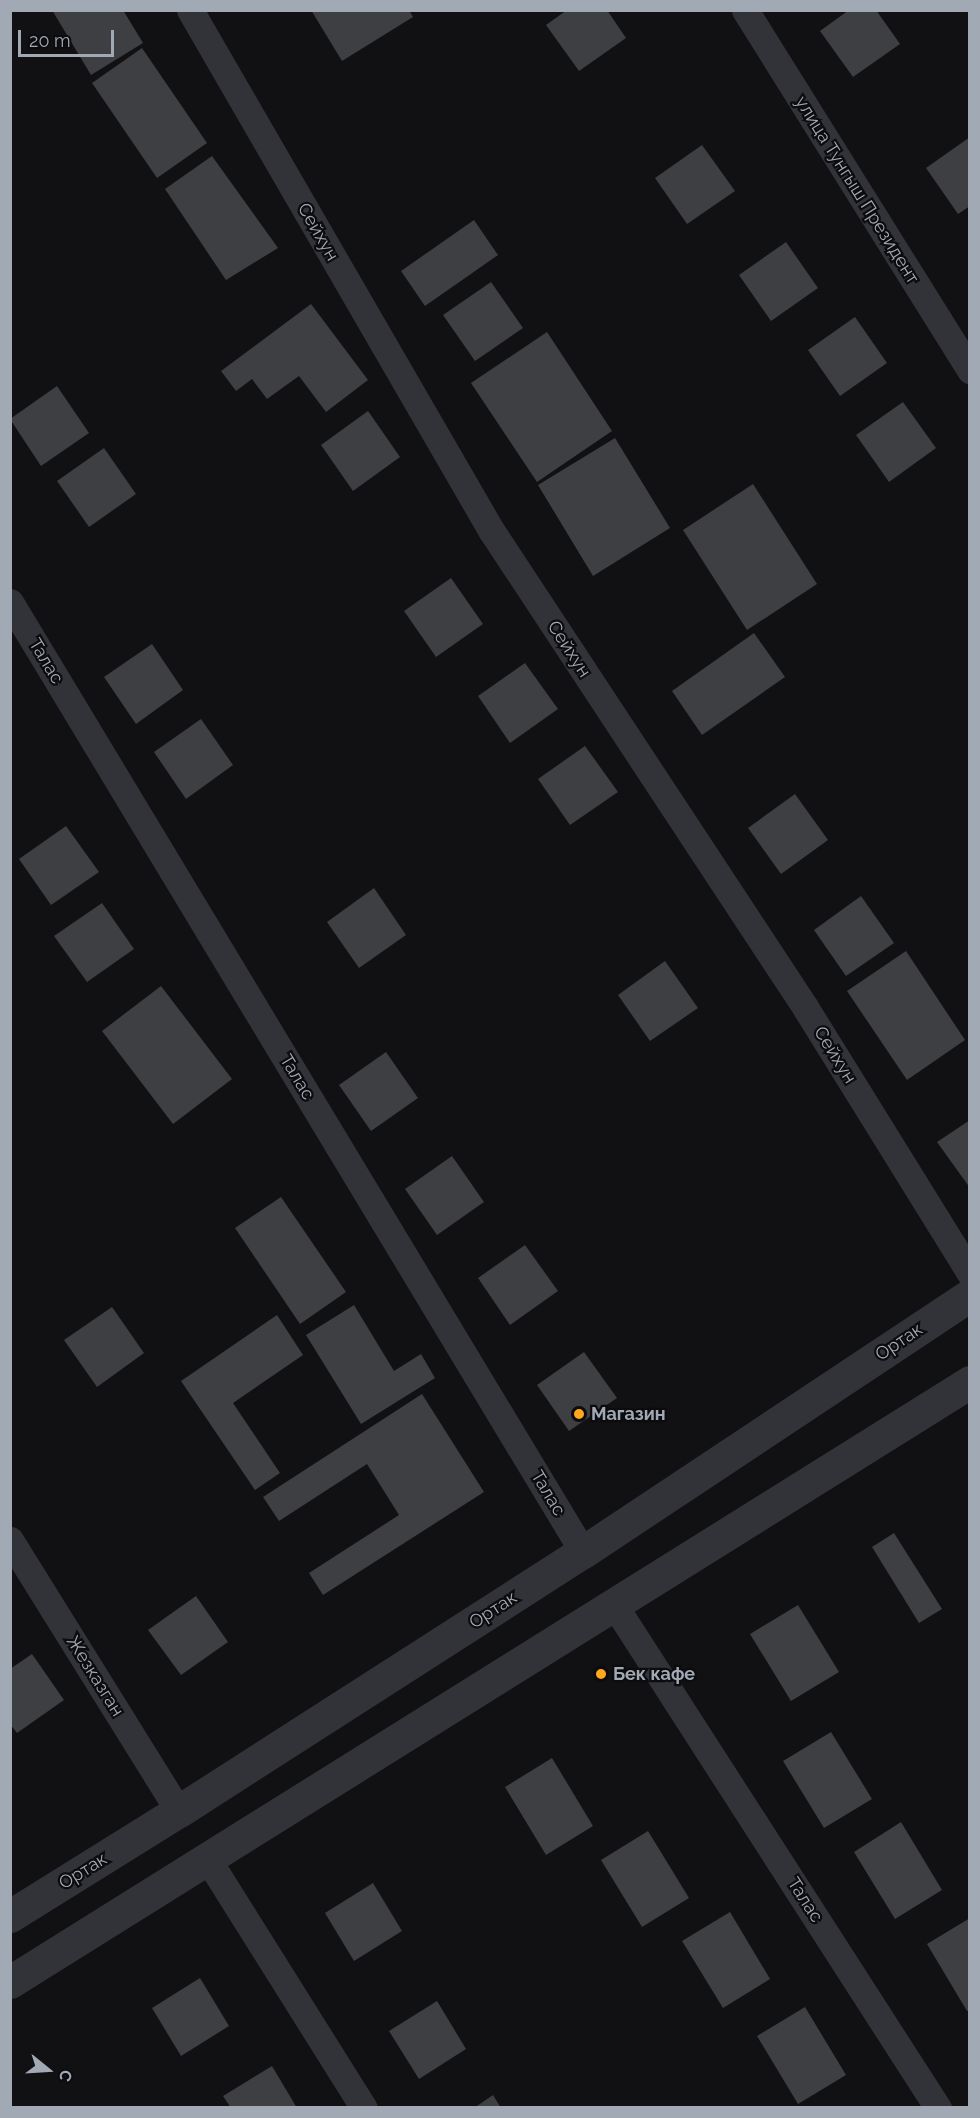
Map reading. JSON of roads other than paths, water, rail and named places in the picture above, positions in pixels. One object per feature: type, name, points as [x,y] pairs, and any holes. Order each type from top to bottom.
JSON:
[{"type":"street","name":"Сейхун","points":[[190,10],[491,530],[805,1007],[969,1273]]},
{"type":"street","name":"улица Тунгыш Президент","points":[[745,10],[969,370]]},
{"type":"street","name":"Талас","points":[[10,602],[583,1552]]},
{"type":"street","name":"Ортак","points":[[10,1916],[179,1811],[583,1552],[969,1295]]},
{"type":"street","points":[[10,1982],[969,1382]]},
{"type":"street","name":"Жезказган","points":[[10,1540],[179,1811]]},
{"type":"street","name":"Талас","points":[[614,1603],[938,2108]]},
{"type":"street","points":[[207,1858],[364,2108]]},
{"type":"place","name":"Магазин","points":[[579,1414]]},
{"type":"place","name":"Бек кафе","points":[[601,1674]]}]
